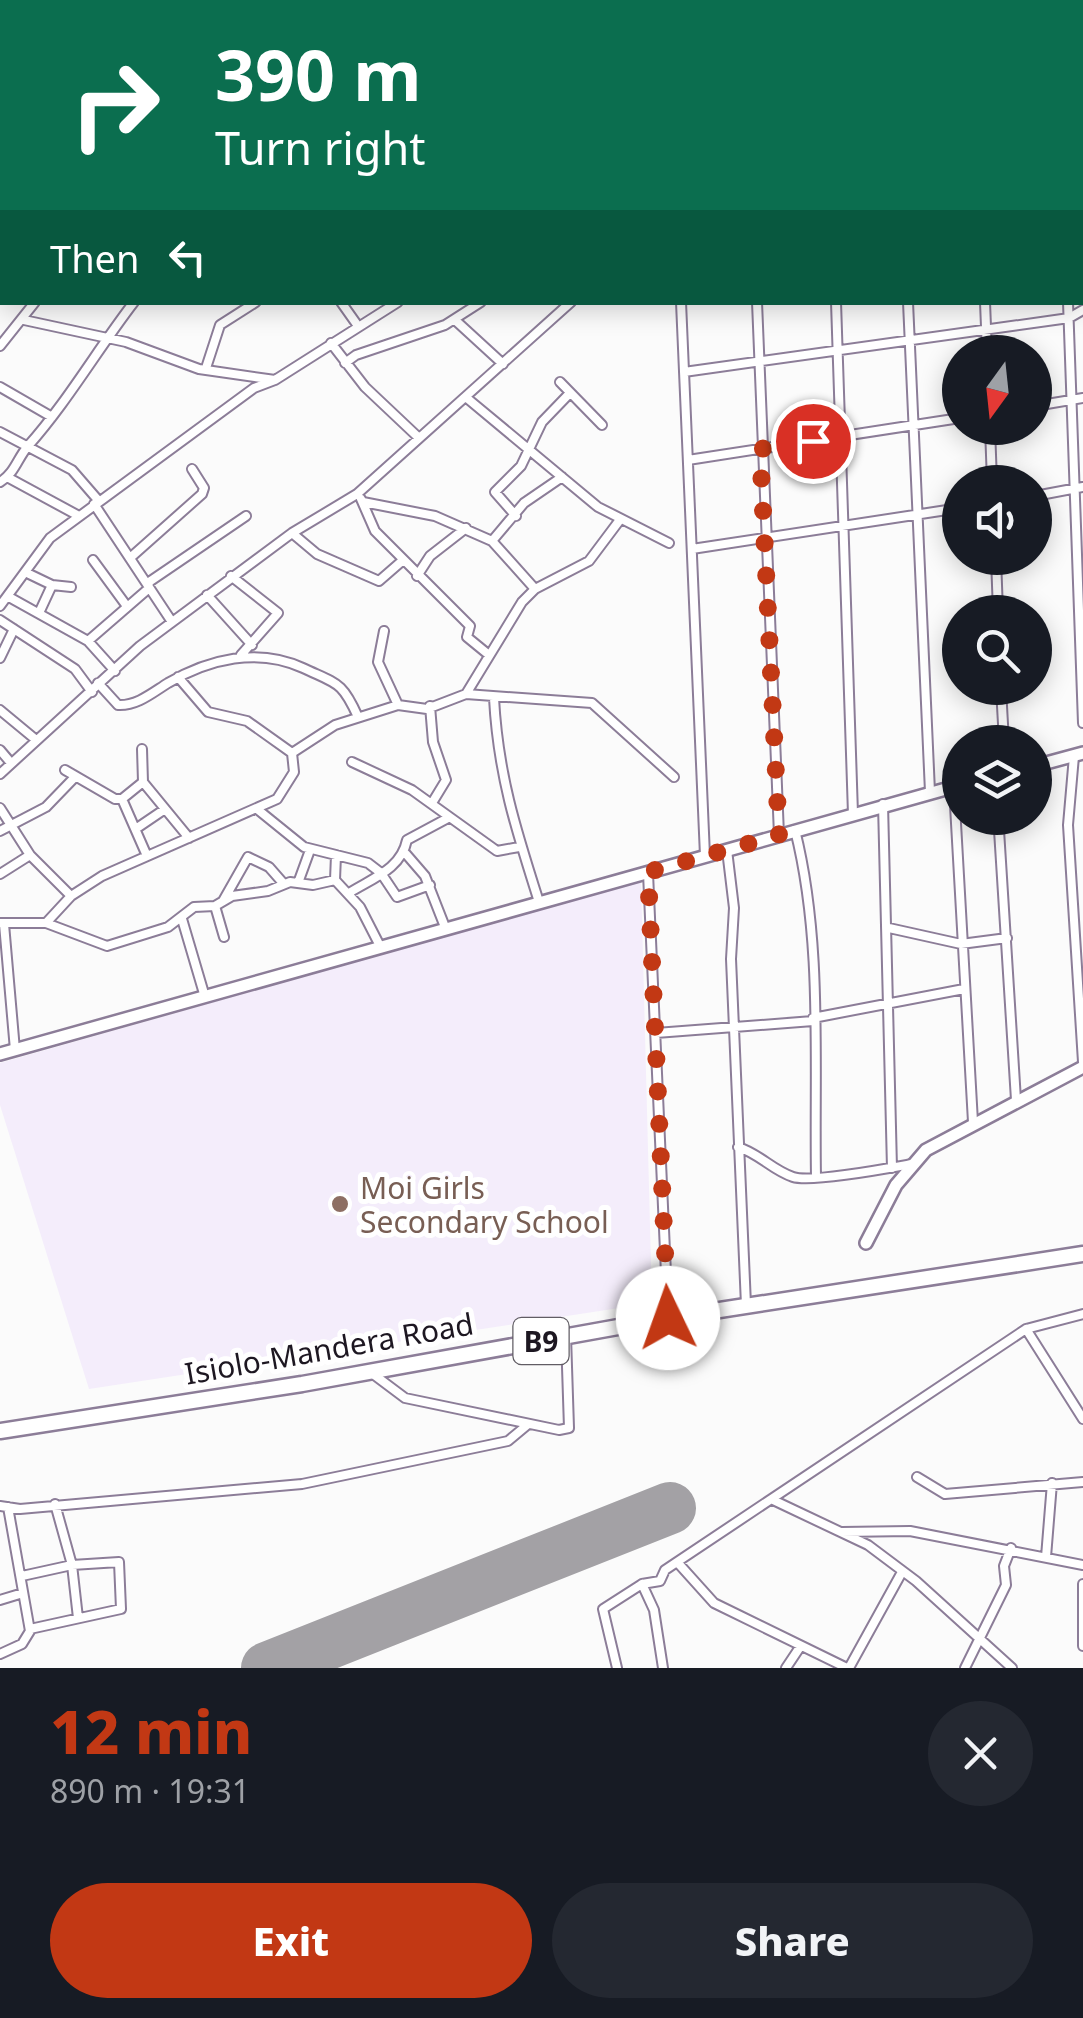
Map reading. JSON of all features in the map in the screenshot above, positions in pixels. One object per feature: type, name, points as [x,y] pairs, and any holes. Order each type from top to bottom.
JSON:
[{"type":"highway","name":"Isiolo-Mandera Road","points":[[0,1432],[668,1318],[1083,1254]]},
{"type":"main road","points":[[1052,761],[1078,754]]},
{"type":"main road","points":[[0,1054],[942,789]]},
{"type":"main road","points":[[866,1243],[896,1185],[912,1164],[973,1122],[1083,1064]]},
{"type":"street","points":[[0,346],[33,305]]},
{"type":"street","points":[[79,516],[4,480],[132,305]]},
{"type":"street","points":[[206,368],[220,325],[251,305]]},
{"type":"street","points":[[346,305],[358,326]]},
{"type":"street","points":[[0,606],[50,538],[96,502],[210,417],[224,413],[254,388],[275,380],[393,305]]},
{"type":"street","points":[[346,363],[356,354],[455,320],[477,305]]},
{"type":"street","points":[[0,774],[98,683],[231,576],[292,533],[360,498],[419,438],[468,399],[568,305]]},
{"type":"street","points":[[680,305],[705,856]]},
{"type":"street","points":[[757,305],[760,449],[779,835]]},
{"type":"street","points":[[836,305],[853,814]]},
{"type":"street","points":[[908,305],[930,792]]},
{"type":"street","points":[[985,305],[986,335]]},
{"type":"street","points":[[1068,305],[1070,400],[1078,488],[1083,724]]},
{"type":"street","points":[[684,372],[1069,318],[1083,310]]},
{"type":"street","points":[[24,320],[206,368],[275,380]]},
{"type":"street","points":[[455,320],[503,364]]},
{"type":"street","points":[[331,343],[419,438]]},
{"type":"street","points":[[560,382],[602,425]]},
{"type":"street","points":[[0,387],[52,417]]},
{"type":"street","points":[[516,516],[495,492],[522,466],[542,422],[570,394]]},
{"type":"street","points":[[1052,403],[1083,398]]},
{"type":"street","points":[[468,399],[619,520],[669,543]]},
{"type":"street","points":[[688,460],[942,421]]},
{"type":"street","points":[[0,432],[72,470],[172,622]]},
{"type":"street","points":[[130,558],[202,494],[204,488],[192,470]]},
{"type":"street","points":[[492,541],[524,503],[562,477]]},
{"type":"street","points":[[1052,493],[1078,488]]},
{"type":"street","points":[[360,498],[435,516],[492,541],[535,589]]},
{"type":"street","points":[[360,498],[375,531],[469,625],[467,637],[489,655]]},
{"type":"street","points":[[692,549],[942,511]]},
{"type":"street","points":[[88,641],[148,588],[149,582],[246,516]]},
{"type":"street","points":[[466,694],[516,610],[535,589],[590,561],[619,520]]},
{"type":"street","points":[[417,576],[430,556],[466,528]]},
{"type":"street","points":[[292,533],[317,554],[379,581],[402,561]]},
{"type":"street","points":[[93,560],[126,605]]},
{"type":"street","points":[[27,572],[52,585],[71,587]]},
{"type":"street","points":[[98,683],[118,705],[129,705],[178,677],[241,655],[278,613],[231,576]]},
{"type":"street","points":[[39,613],[52,585]]},
{"type":"street","points":[[207,595],[252,645]]},
{"type":"street","points":[[10,596],[88,641],[114,671]]},
{"type":"street","points":[[0,620],[74,669],[92,692]]},
{"type":"street","points":[[0,658],[14,628]]},
{"type":"street","points":[[384,631],[378,662],[398,704]]},
{"type":"street","points":[[241,655],[282,660],[339,683],[358,718]]},
{"type":"street","points":[[46,923],[70,896],[147,856],[257,809],[285,790],[297,763],[292,753],[247,721],[208,712],[178,677]]},
{"type":"street","points":[[292,753],[336,725],[398,704],[430,706],[466,694],[592,703],[674,777]]},
{"type":"street","points":[[494,698],[499,766],[519,847],[540,902]]},
{"type":"street","points":[[430,706],[433,742],[446,780],[432,803]]},
{"type":"street","points":[[2,715],[35,739]]},
{"type":"street","points":[[142,749],[143,782],[189,838]]},
{"type":"street","points":[[0,750],[11,763]]},
{"type":"street","points":[[1078,754],[1068,814],[1078,909],[1083,1064]]},
{"type":"street","points":[[352,762],[432,803],[498,851],[519,847]]},
{"type":"street","points":[[66,770],[74,778],[122,800],[147,856]]},
{"type":"street","points":[[0,831],[46,807],[74,778]]},
{"type":"street","points":[[122,800],[143,782]]},
{"type":"street","points":[[883,804],[892,1168]]},
{"type":"street","points":[[0,808],[30,855],[70,896]]},
{"type":"street","points":[[137,828],[164,809]]},
{"type":"street","points":[[257,809],[310,850],[360,860],[381,872],[396,897],[430,886]]},
{"type":"street","points":[[446,928],[430,886],[406,854],[408,840],[448,818]]},
{"type":"street","points":[[795,830],[807,881],[816,1176]]},
{"type":"street","points":[[958,835],[973,1122]]},
{"type":"street","points":[[998,835],[1016,1100]]},
{"type":"street","points":[[298,883],[310,850]]},
{"type":"street","points":[[727,850],[734,908],[733,1028],[746,1307]]},
{"type":"street","points":[[349,893],[406,854]]},
{"type":"street","points":[[2,870],[30,855]]},
{"type":"street","points":[[335,880],[336,855]]},
{"type":"street","points":[[224,937],[219,904],[248,858],[269,867],[283,883]]},
{"type":"street","points":[[648,872],[668,1318]]},
{"type":"street","points":[[15,1050],[2,924],[46,923],[107,946],[182,919],[194,907],[219,904],[283,883],[335,880],[349,893],[380,946]]},
{"type":"street","points":[[182,919],[205,997]]},
{"type":"street","points":[[889,928],[961,944],[1007,938]]},
{"type":"street","points":[[656,1033],[813,1019],[964,989]]},
{"type":"street","points":[[738,1147],[760,1154],[792,1177],[912,1164]]},
{"type":"street","points":[[618,1668],[602,1609],[642,1584],[660,1581],[665,1570],[1026,1329],[1083,1314]]},
{"type":"street","points":[[1026,1329],[1083,1420]]},
{"type":"street","points":[[368,1370],[405,1398],[526,1426],[568,1428],[566,1336]]},
{"type":"street","points":[[0,1654],[26,1641],[30,1629],[22,1576],[4,1507],[302,1484],[508,1441],[526,1426]]},
{"type":"street","points":[[917,1478],[944,1494],[1083,1482]]},
{"type":"street","points":[[1046,1557],[1052,1483]]},
{"type":"street","points":[[772,1500],[856,1538],[902,1572],[1012,1668]]},
{"type":"street","points":[[56,1504],[72,1565],[78,1618]]},
{"type":"street","points":[[838,1533],[893,1528],[1083,1565]]},
{"type":"street","points":[[965,1668],[982,1641],[1006,1585],[1004,1566],[1011,1548]]},
{"type":"street","points":[[22,1576],[111,1560],[118,1562],[122,1571],[122,1607],[30,1629]]},
{"type":"street","points":[[678,1564],[714,1603],[848,1668],[902,1572]]},
{"type":"street","points":[[642,1584],[654,1610],[662,1668]]},
{"type":"street","points":[[1083,1584],[1083,1646]]},
{"type":"street","points":[[0,1600],[23,1593]]},
{"type":"street","points":[[786,1668],[800,1647]]},
{"type":"shaded area","name":"Moi Girls Secondary School","points":[[641,880],[652,1303],[89,1389],[0,1105],[0,1063]]},
{"type":"runway","points":[[267,1668],[670,1508]]},
{"type":"place","name":"Moi Girls Secondary School","points":[[340,1204]]},
{"type":"route","points":[[668,1318],[648,872],[779,835],[760,449],[813,441]]}]
